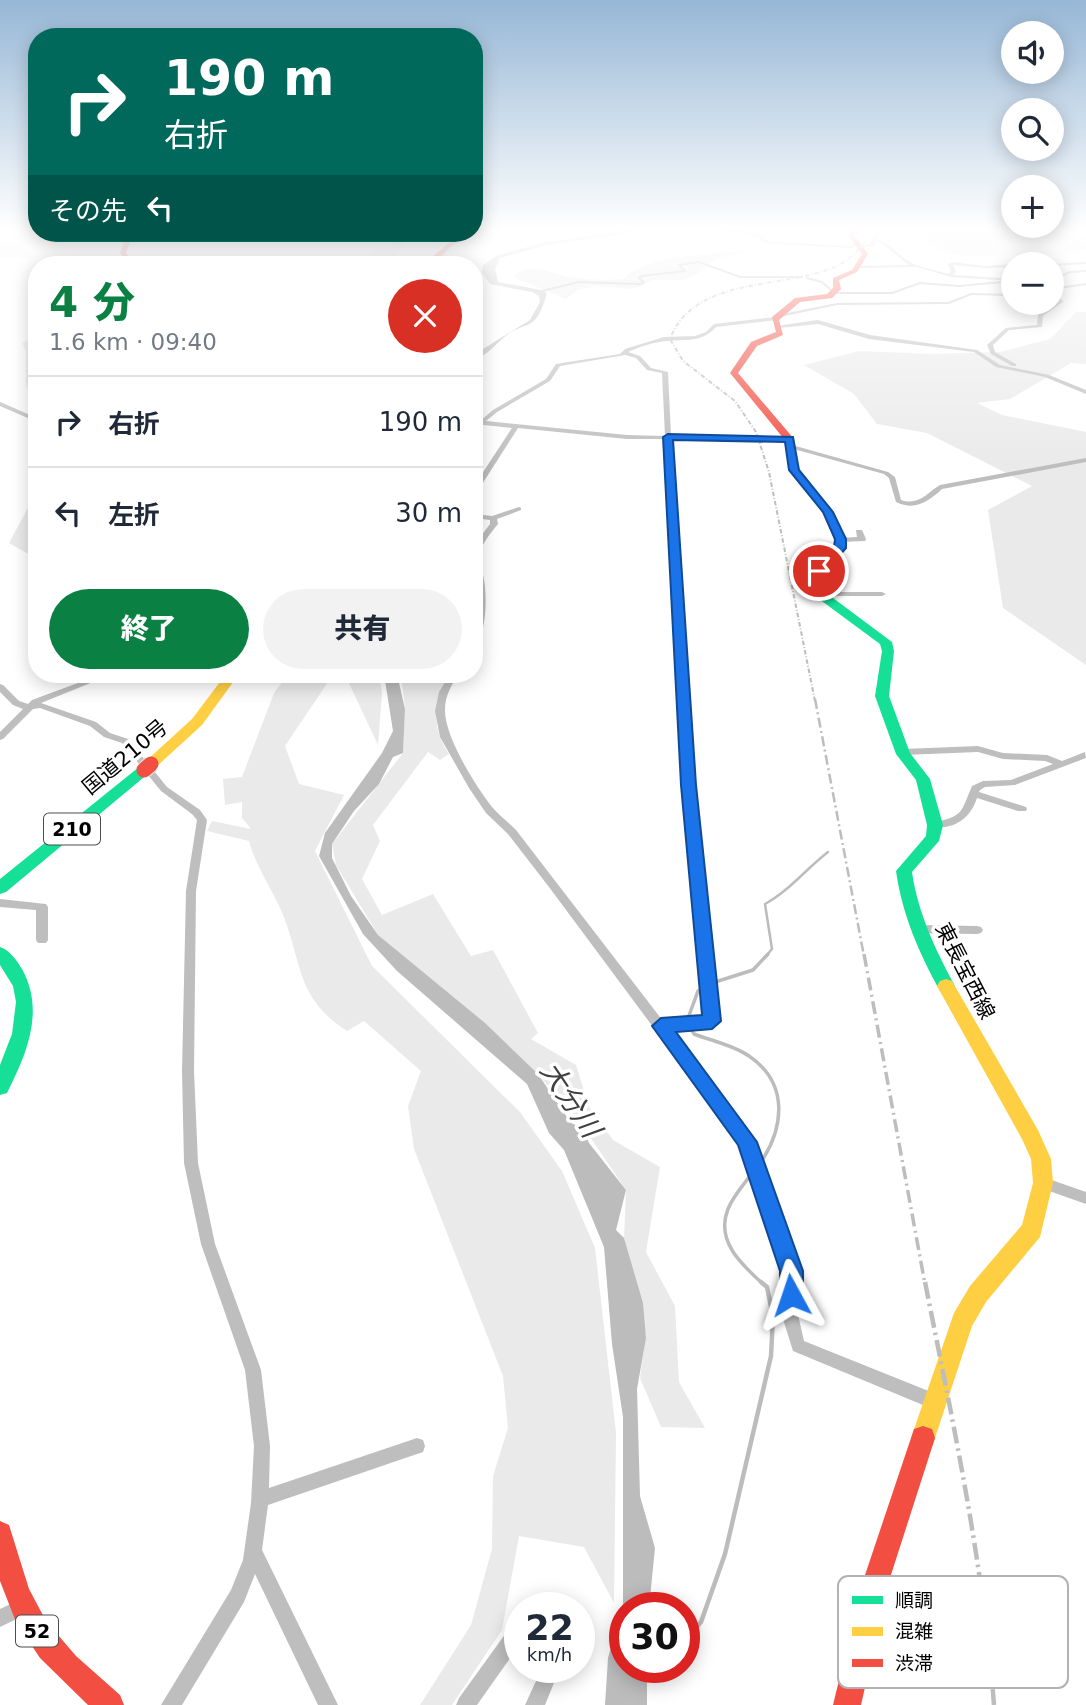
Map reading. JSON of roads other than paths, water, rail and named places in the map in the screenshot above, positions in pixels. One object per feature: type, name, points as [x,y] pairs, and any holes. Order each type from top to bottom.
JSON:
[{"type":"main road","points":[[790,308],[778,320],[780,332],[754,344],[734,373],[791,443],[790,462],[794,470],[828,512],[840,540],[840,548],[819,571],[816,584],[820,594],[886,642],[888,651],[882,696],[903,752],[923,779],[935,825]]},
{"type":"main road","name":"国道210号","points":[[0,888],[147,767],[203,715],[226,683]]},
{"type":"main road","name":"東長宝西線","points":[[878,1576],[967,1312],[978,1294],[1032,1230],[1043,1183],[1041,1159],[1031,1136],[923,943],[904,872],[934,837],[935,825]]},
{"type":"main road","points":[[0,953],[25,982],[28,1007],[20,1037],[0,1087]]},
{"type":"main road","name":"52","points":[[0,1534],[21,1608],[49,1649],[110,1705]]},
{"type":"street","points":[[778,320],[824,308]]},
{"type":"street","points":[[1019,369],[993,353],[989,345],[1008,330],[1040,326],[1040,315]]},
{"type":"street","points":[[483,419],[548,380],[558,365],[578,360],[600,360],[664,339],[695,338],[708,333],[714,326],[778,320],[818,322],[869,337],[975,351],[999,366],[1019,369],[1086,392]]},
{"type":"street","points":[[624,353],[638,357],[649,369],[665,372],[689,785],[712,1021],[661,1026]]},
{"type":"street","points":[[0,404],[28,415]]},
{"type":"street","points":[[483,423],[627,437],[791,443],[886,473],[892,477],[898,501],[911,505],[928,499],[940,487],[1086,460]]},
{"type":"street","points":[[483,478],[516,427]]},
{"type":"street","points":[[483,517],[493,518],[519,509]]},
{"type":"street","points":[[483,539],[494,524],[493,518]]},
{"type":"street","points":[[840,540],[862,539],[859,532]]},
{"type":"street","points":[[820,594],[883,594]]},
{"type":"street","points":[[0,737],[5,725],[27,708],[61,690],[82,683]]},
{"type":"street","points":[[448,683],[443,692],[440,711],[445,737],[474,788],[490,811],[512,832],[553,884],[746,1142],[791,1271],[791,1319],[798,1346],[935,1402]]},
{"type":"street","points":[[0,687],[16,703],[27,708],[40,705],[60,711],[125,741],[164,789],[196,812],[202,820],[191,891],[188,1071],[191,1163],[208,1244],[242,1335],[255,1380],[261,1434],[259,1500],[253,1550],[239,1596],[170,1705]]},
{"type":"street","points":[[903,752],[978,749],[1003,756],[1047,758],[1059,763]]},
{"type":"street","points":[[935,825],[954,822],[964,816],[970,808],[975,788],[983,784],[1013,783],[1085,755]]},
{"type":"street","points":[[974,794],[1022,809]]},
{"type":"street","points":[[0,903],[42,907],[42,940]]},
{"type":"street","points":[[919,929],[977,930]]},
{"type":"street","points":[[1043,1183],[1086,1198]]},
{"type":"street","points":[[259,1500],[417,1446]]},
{"type":"street","points":[[253,1550],[327,1705]]},
{"type":"street","points":[[0,1618],[21,1608]]},
{"type":"street","points":[[466,1705],[504,1651]]},
{"type":"street","points":[[535,1705],[545,1683]]},
{"type":"waterway","points":[[766,956],[772,949],[765,904],[782,893],[828,852]]},
{"type":"waterway","points":[[712,983],[753,970],[768,954]]},
{"type":"waterway","points":[[687,1021],[698,991],[707,986]]},
{"type":"waterway","points":[[690,1027],[694,1034],[743,1052],[762,1067],[771,1080],[777,1093],[778,1122],[774,1137],[759,1165]]},
{"type":"waterway","points":[[753,1172],[730,1204],[725,1232],[739,1260],[763,1284]]},
{"type":"waterway","points":[[700,1623],[725,1554],[771,1356],[773,1316],[767,1287],[761,1282]]},
{"type":"railway","points":[[695,308],[682,318],[670,339],[683,361],[735,401],[756,432],[769,472],[815,701]]},
{"type":"railway","points":[[815,699],[864,956]]},
{"type":"railway","points":[[864,954],[925,1284]]},
{"type":"railway","points":[[925,1282],[980,1576]]},
{"type":"railway","points":[[992,1688],[994,1705]]},
{"type":"water label","name":"大分川","points":[[571,1099]]}]
